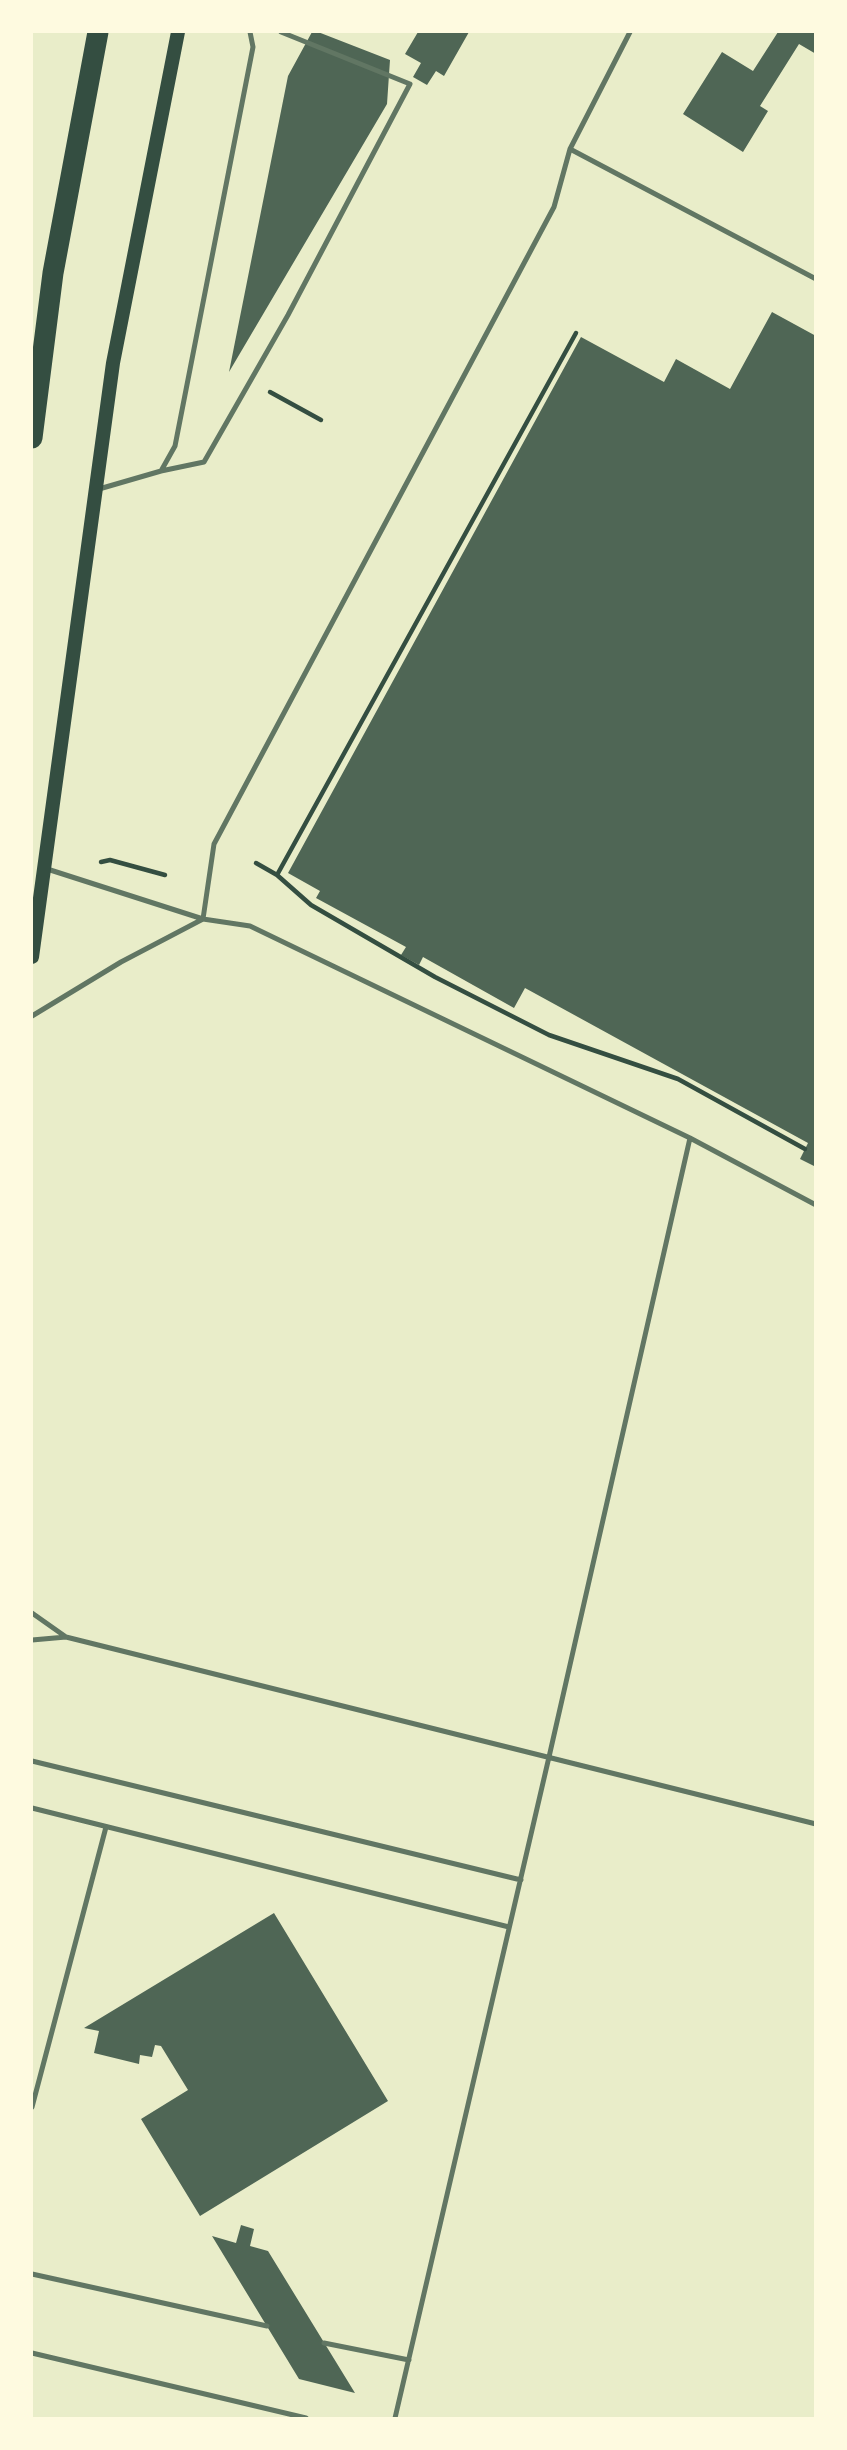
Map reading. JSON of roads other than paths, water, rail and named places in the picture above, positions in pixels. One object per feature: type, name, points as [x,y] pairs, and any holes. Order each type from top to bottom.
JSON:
[{"type":"highway","points":[[32,438],[53,273],[98,32]]},
{"type":"main road","points":[[32,957],[113,363],[178,32]]},
{"type":"lane","points":[[160,471],[175,446],[253,47],[250,32]]},
{"type":"lane","points":[[96,490],[204,461],[288,316],[410,84],[281,32]]},
{"type":"lane","points":[[203,919],[214,844],[554,207],[570,149],[630,32]]},
{"type":"lane","points":[[570,149],[816,279]]},
{"type":"lane","points":[[44,868],[203,919],[250,926],[690,1138],[816,1205]]},
{"type":"lane","points":[[32,1016],[121,962],[203,919]]},
{"type":"lane","points":[[395,2418],[690,1138]]},
{"type":"lane","points":[[32,1613],[66,1637]]},
{"type":"lane","points":[[32,1640],[66,1637],[816,1824]]},
{"type":"lane","points":[[32,1761],[521,1880]]},
{"type":"lane","points":[[32,1808],[509,1927]]},
{"type":"lane","points":[[32,2108],[106,1827]]},
{"type":"lane","points":[[32,2274],[267,2326]]},
{"type":"lane","points":[[324,2343],[409,2360]]},
{"type":"lane","points":[[32,2353],[306,2418]]}]
